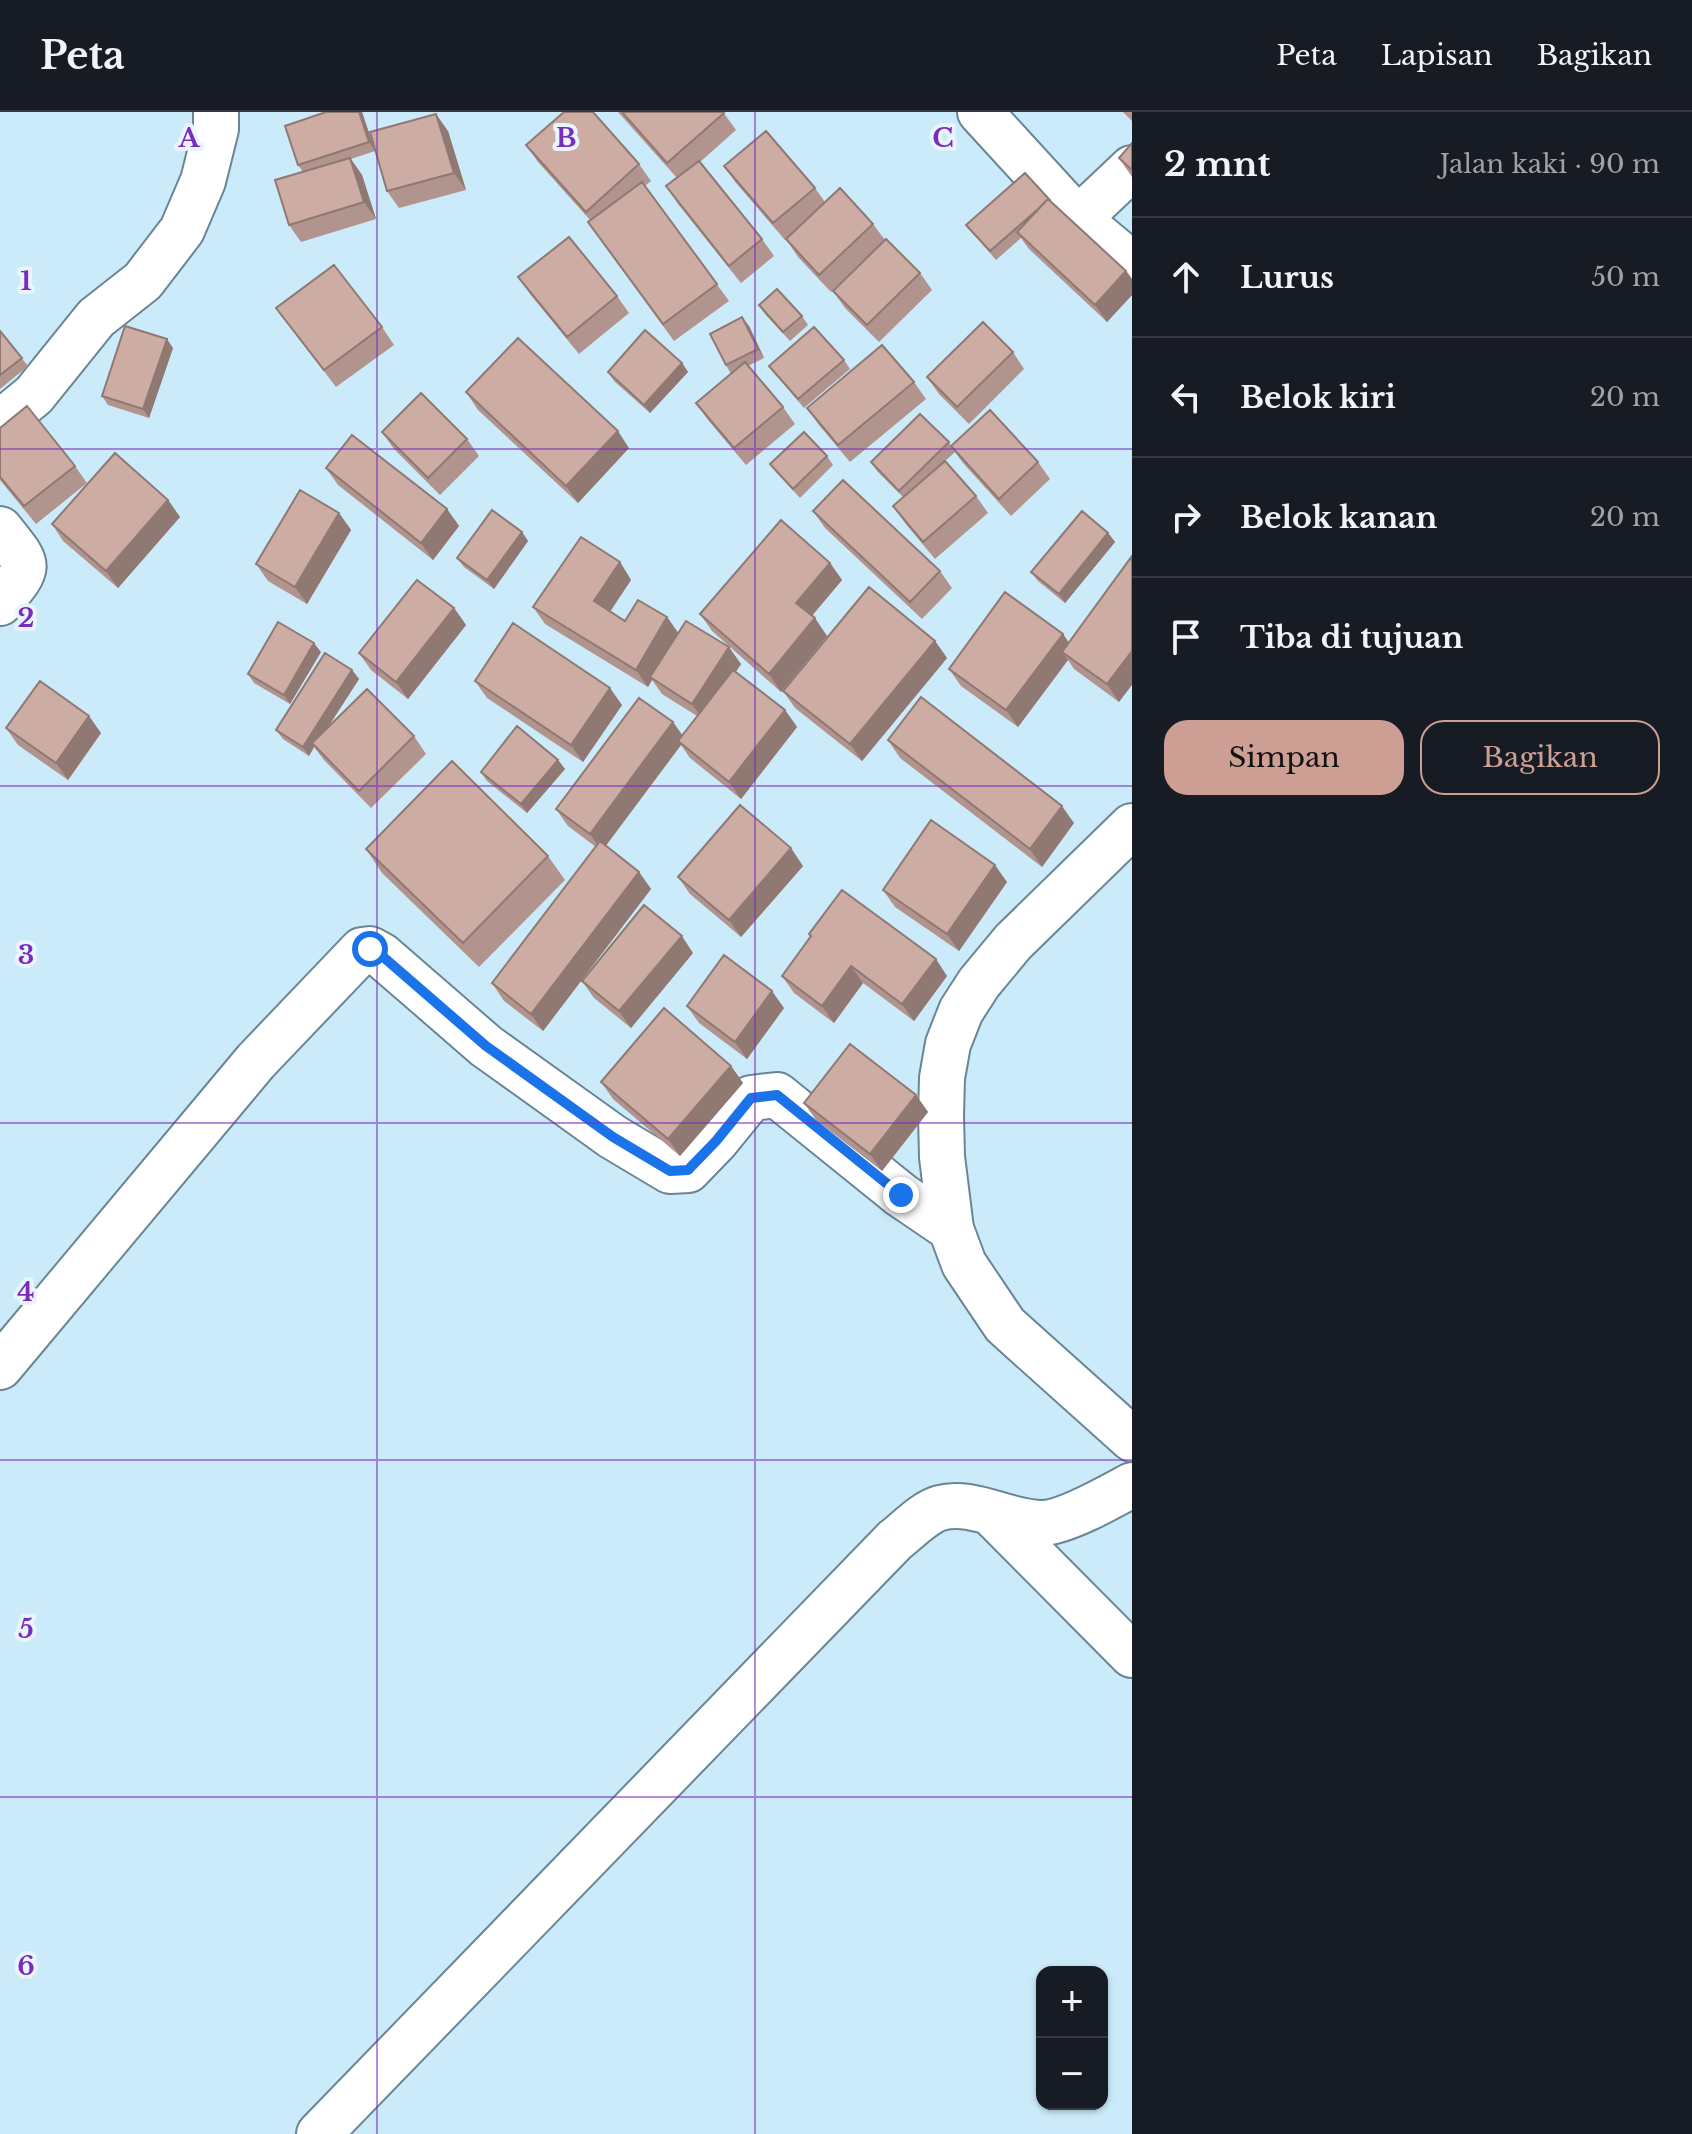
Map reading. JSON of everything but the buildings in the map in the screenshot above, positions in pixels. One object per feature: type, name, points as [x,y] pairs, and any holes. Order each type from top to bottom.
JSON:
[{"type":"street","points":[[0,423],[34,395],[96,318],[143,281],[182,230],[203,181],[216,129],[216,112]]},
{"type":"street","points":[[980,112],[1078,219],[1132,264]]},
{"type":"street","points":[[1078,219],[1132,168]]},
{"type":"street","points":[[0,529],[26,566],[24,575],[0,603]]},
{"type":"street","points":[[1132,826],[1013,942],[979,983],[961,1011],[948,1044],[941,1091],[942,1157],[951,1229],[964,1264],[1005,1325],[1132,1439]]},
{"type":"street","points":[[0,1367],[256,1061],[362,950],[370,949],[381,955],[486,1046],[613,1137],[670,1171],[688,1170],[751,1098],[777,1095],[901,1195],[951,1229]]},
{"type":"street","points":[[319,2134],[895,1540],[938,1508],[967,1505],[993,1515],[1044,1523],[1098,1504],[1132,1485]]},
{"type":"street","points":[[993,1515],[1132,1655]]},
{"type":"route","points":[[370,949],[381,955],[486,1046],[613,1137],[670,1171],[688,1170],[751,1098],[777,1095],[901,1195]]}]
